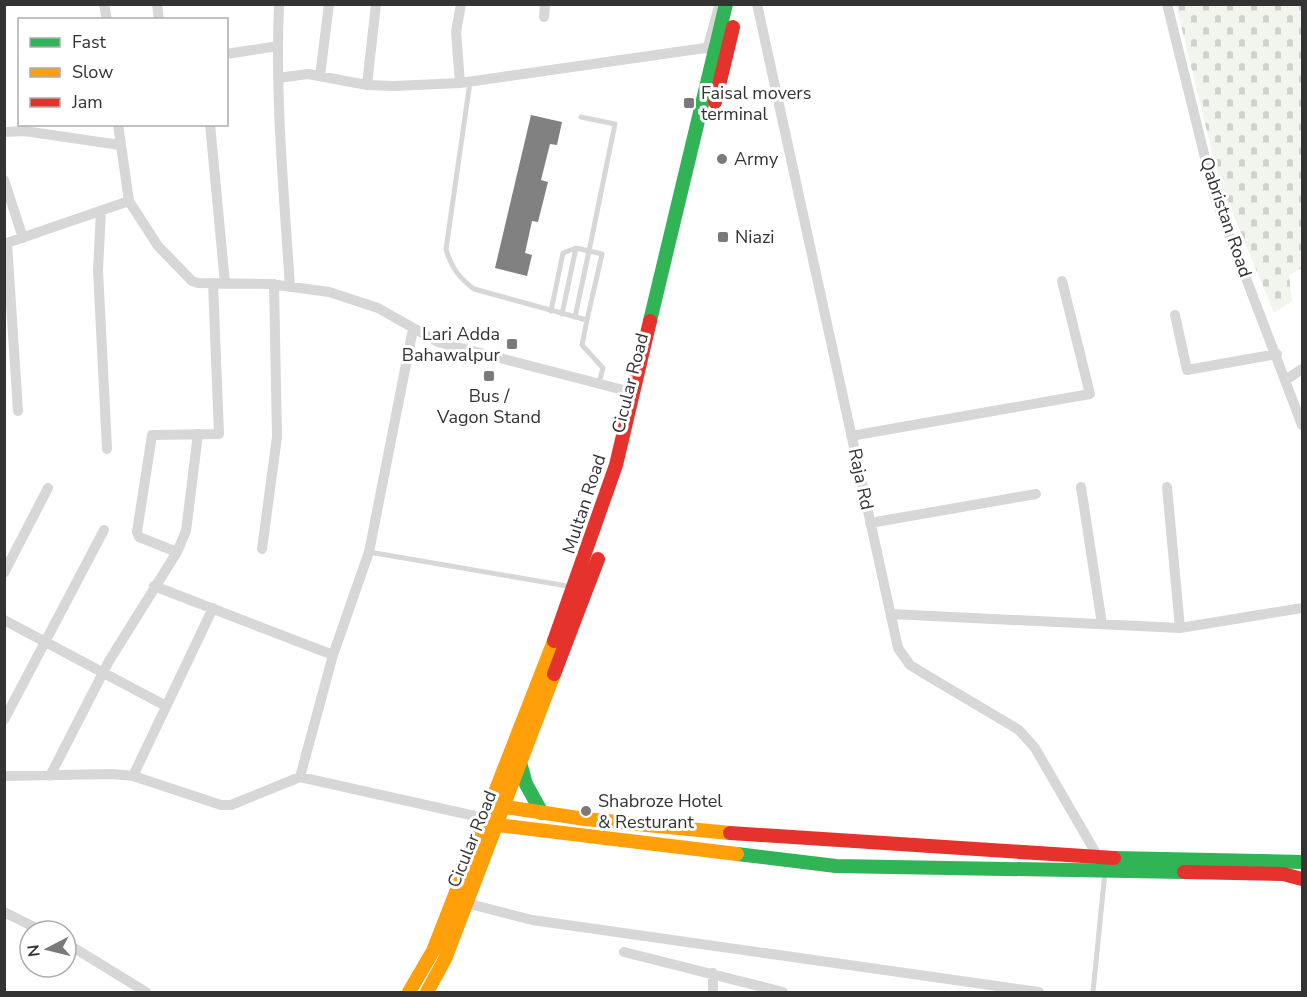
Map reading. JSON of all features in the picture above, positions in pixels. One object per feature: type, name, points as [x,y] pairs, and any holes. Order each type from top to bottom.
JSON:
[{"type":"main road","name":"Multan Road","points":[[409,993],[433,951],[484,818],[581,590],[635,393],[726,4]]},
{"type":"main road","name":"Cicular Road","points":[[427,993],[445,959],[521,766],[638,429],[715,51],[738,4]]},
{"type":"main road","points":[[521,766],[526,784],[542,813]]},
{"type":"main road","points":[[505,807],[730,833],[1102,864],[1283,874],[1302,879]]},
{"type":"main road","points":[[498,825],[836,866],[1302,862]]},
{"type":"street","points":[[279,4],[278,78],[290,287]]},
{"type":"street","points":[[320,76],[329,4]]},
{"type":"street","points":[[367,85],[376,4]]},
{"type":"street","points":[[461,4],[456,32],[465,83]]},
{"type":"street","points":[[544,16],[545,4]]},
{"type":"street","name":"Raja Rd","points":[[758,4],[898,648],[910,665],[1019,730],[1035,748],[1102,864]]},
{"type":"street","name":"Qabristan Road","points":[[1167,4],[1214,194],[1287,379],[1302,424]]},
{"type":"street","points":[[228,54],[278,46]]},
{"type":"street","points":[[278,78],[308,74],[367,85],[415,86],[465,83],[715,51]]},
{"type":"street","points":[[118,126],[129,201],[174,265],[192,281],[274,284],[358,300],[397,318],[438,342],[635,393]]},
{"type":"street","points":[[210,126],[225,283]]},
{"type":"street","points":[[4,132],[24,131],[120,145]]},
{"type":"street","points":[[4,180],[23,238]]},
{"type":"street","points":[[18,411],[10,377],[6,244],[129,201]]},
{"type":"street","points":[[101,211],[98,270],[107,449]]},
{"type":"street","points":[[851,436],[1087,397],[1091,389],[1062,280]]},
{"type":"street","points":[[177,552],[137,534],[151,436],[219,434],[213,283]]},
{"type":"street","points":[[262,549],[277,436],[274,284]]},
{"type":"street","points":[[1175,315],[1187,370],[1277,354]]},
{"type":"street","points":[[300,777],[333,655],[369,552],[413,329]]},
{"type":"street","points":[[1287,379],[1302,369]]},
{"type":"street","points":[[50,776],[103,673],[154,586],[177,552],[186,531],[198,456],[198,434]]},
{"type":"street","points":[[1081,487],[1102,624]]},
{"type":"street","points":[[1167,487],[1180,628]]},
{"type":"street","points":[[4,573],[48,488]]},
{"type":"street","points":[[870,523],[1036,494]]},
{"type":"street","points":[[4,720],[104,530]]},
{"type":"street","points":[[154,586],[333,655]]},
{"type":"street","points":[[133,776],[213,608]]},
{"type":"street","points":[[891,614],[1180,628],[1302,608]]},
{"type":"street","points":[[4,620],[166,706]]},
{"type":"street","points":[[4,776],[113,774],[133,776],[221,805],[231,805],[300,777],[484,818]]},
{"type":"street","points":[[466,903],[532,920],[997,989],[1039,993]]},
{"type":"street","points":[[4,912],[18,919]]},
{"type":"street","points":[[78,950],[146,993]]},
{"type":"street","points":[[624,952],[713,973],[783,993]]},
{"type":"street","points":[[713,973],[713,993]]},
{"type":"lane","points":[[715,51],[717,4]]},
{"type":"lane","points":[[465,83],[446,249],[449,258],[459,277],[474,289],[587,320]]},
{"type":"lane","points":[[575,317],[615,124],[581,117]]},
{"type":"lane","points":[[551,311],[563,253],[576,248],[602,254],[582,345],[603,368],[600,383]]},
{"type":"lane","points":[[562,314],[576,248]]},
{"type":"lane","points":[[369,552],[581,590]]},
{"type":"lane","points":[[1093,993],[1102,864]]},
{"type":"green space","points":[[1176,5],[1302,5],[1302,268],[1289,275],[1292,301],[1274,313],[1219,180]]},
{"type":"building","points":[[531,115],[562,122],[557,145],[550,144],[541,180],[548,182],[538,222],[532,221],[525,253],[532,255],[527,276],[495,268]]},
{"type":"traffic: fast","points":[[650,321],[726,4]]},
{"type":"traffic: fast","points":[[521,766],[526,784],[542,813]]},
{"type":"traffic: fast","points":[[737,854],[836,866],[1184,872]]},
{"type":"traffic: fast","points":[[1114,858],[1302,862]]},
{"type":"traffic: slow","points":[[409,992],[433,951],[554,641]]},
{"type":"traffic: slow","points":[[427,992],[445,959],[554,674]]},
{"type":"traffic: slow","points":[[505,807],[585,819],[730,833]]},
{"type":"traffic: slow","points":[[498,825],[737,854]]},
{"type":"traffic: jam","points":[[715,102],[733,27]]},
{"type":"traffic: jam","points":[[554,641],[616,465],[650,321]]},
{"type":"traffic: jam","points":[[554,674],[598,559]]},
{"type":"traffic: jam","points":[[730,833],[1114,858]]},
{"type":"traffic: jam","points":[[1184,872],[1283,874],[1302,879]]},
{"type":"place","name":"Faisal movers terminal","points":[[689,103]]},
{"type":"place","name":"Army","points":[[722,159]]},
{"type":"place","name":"Niazi","points":[[723,237]]},
{"type":"place","name":"Lari Adda Bahawalpur","points":[[512,344]]},
{"type":"place","name":"Bus / Vagon Stand","points":[[489,376]]},
{"type":"place","name":"Shabroze Hotel & Resturant","points":[[586,811]]}]
